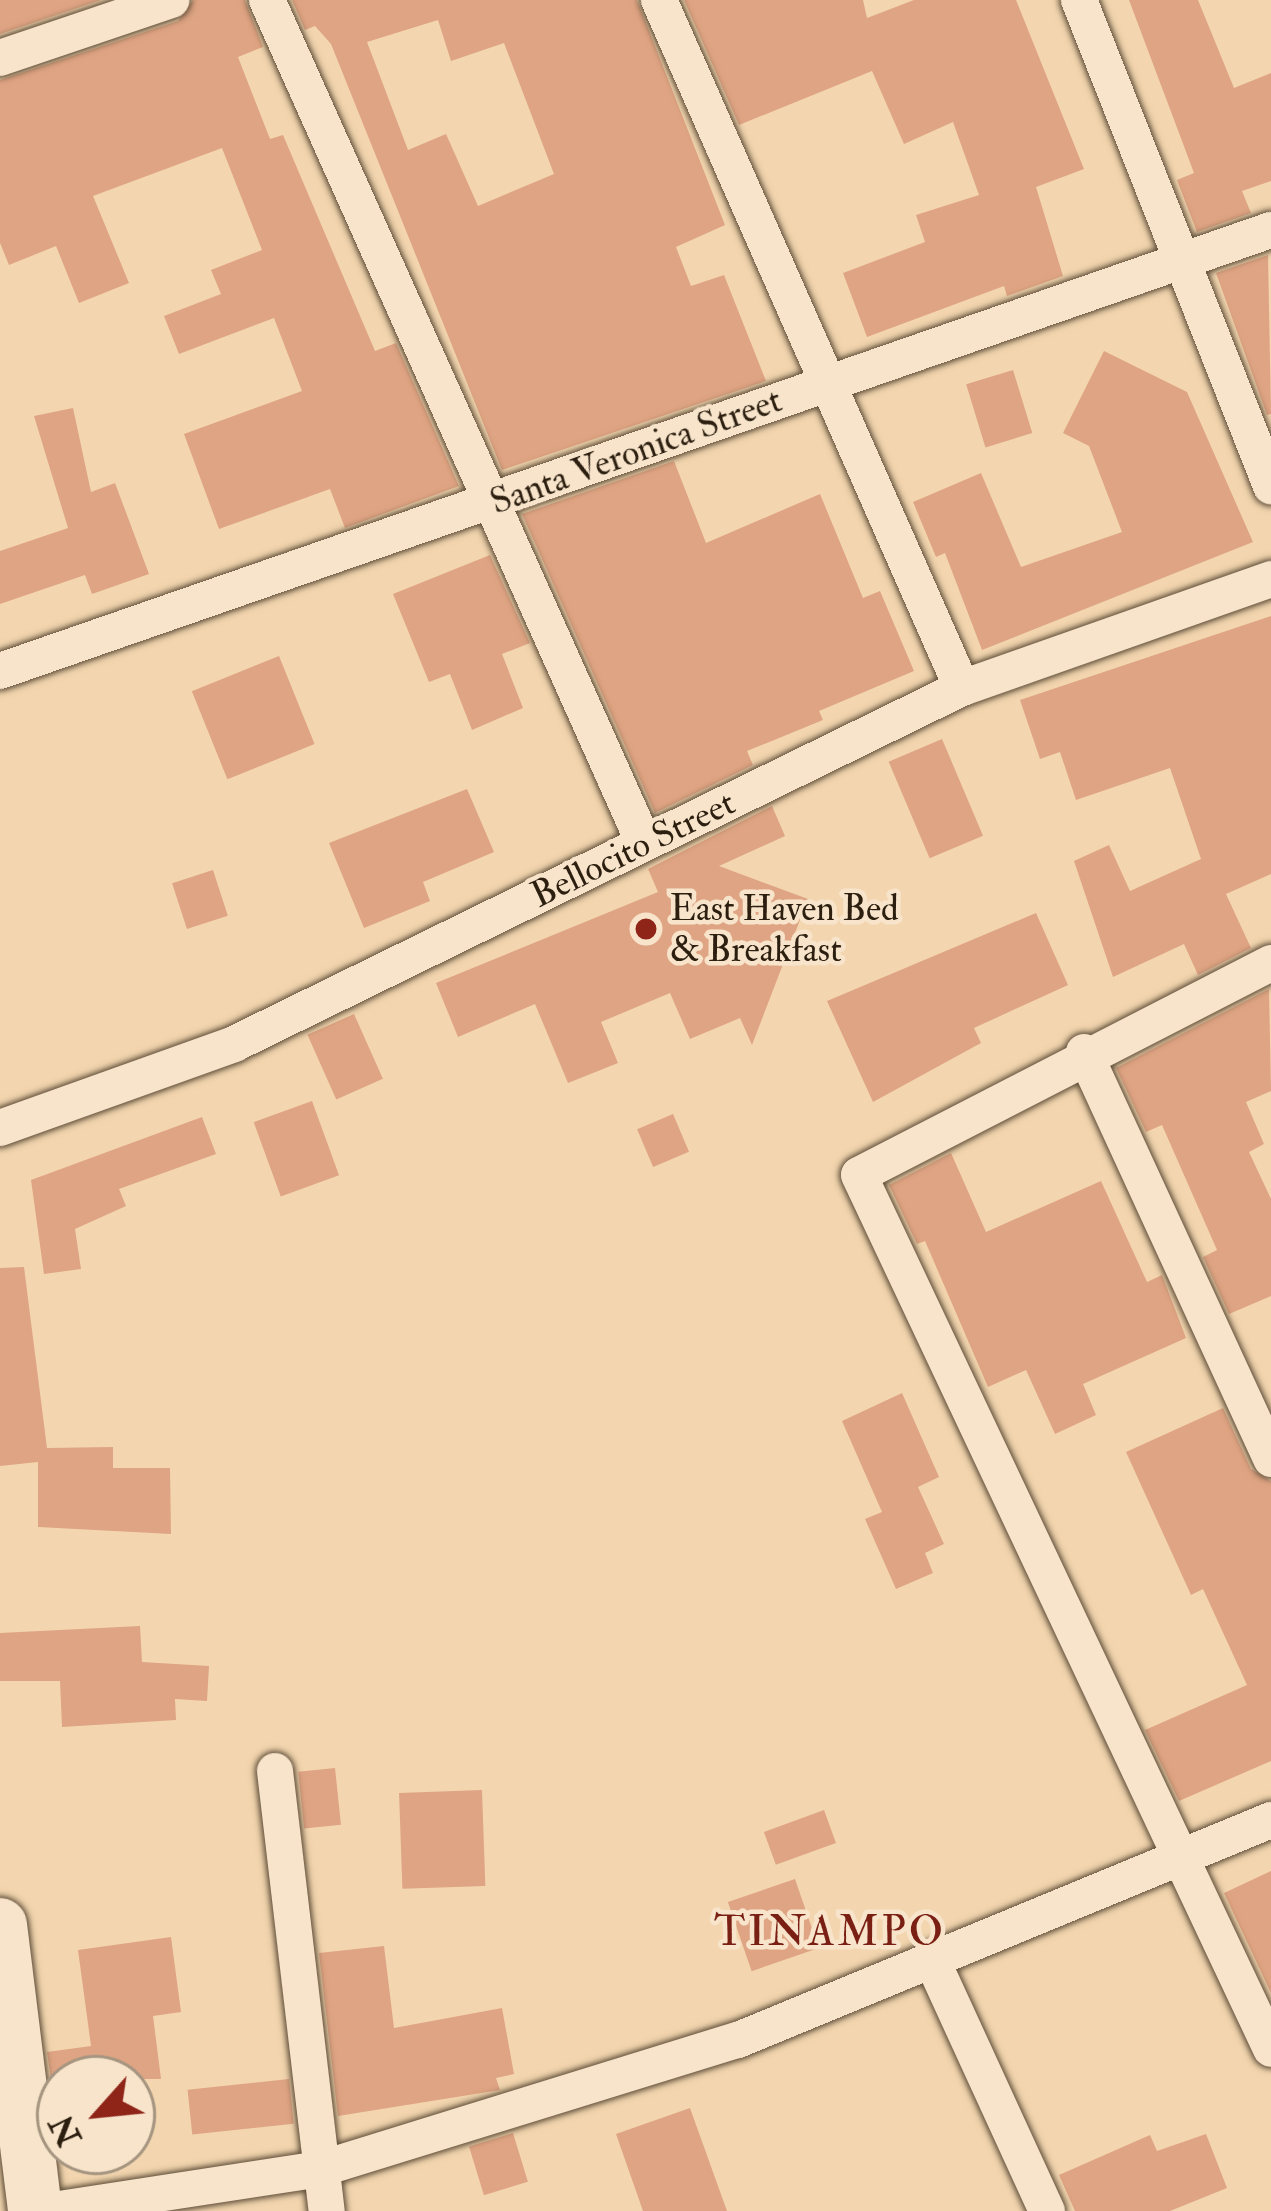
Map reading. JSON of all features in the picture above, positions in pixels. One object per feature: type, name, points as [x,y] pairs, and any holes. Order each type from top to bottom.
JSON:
[{"type":"main road","points":[[0,1925],[34,2211]]},
{"type":"street","points":[[0,58],[171,0]]},
{"type":"street","points":[[267,0],[486,506],[644,843]]},
{"type":"street","points":[[658,0],[962,688]]},
{"type":"street","points":[[1079,0],[1271,486]]},
{"type":"street","name":"Santa Veronica Street","points":[[0,671],[1271,230]]},
{"type":"street","name":"Bellocito Street","points":[[0,1128],[234,1044],[962,688],[1271,579]]},
{"type":"street","points":[[1271,963],[1084,1052],[859,1174],[1271,2049]]},
{"type":"street","points":[[1084,1052],[1271,1459]]},
{"type":"street","points":[[275,1771],[327,2211]]},
{"type":"street","points":[[46,2211],[320,2169],[738,2039],[1271,1820]]},
{"type":"street","points":[[932,1960],[1046,2211]]},
{"type":"building","points":[[0,0],[101,0],[0,34]]},
{"type":"building","points":[[193,0],[245,0],[263,47],[238,57],[270,139],[283,135],[375,351],[396,343],[459,486],[345,528],[330,489],[219,529],[184,434],[302,391],[274,318],[179,354],[164,316],[221,294],[211,270],[262,250],[222,148],[93,196],[129,283],[79,303],[56,246],[9,265],[0,243],[0,80],[178,21]]},
{"type":"building","points":[[292,0],[637,0],[725,225],[676,247],[691,286],[724,275],[766,381],[502,470],[331,44],[315,26],[305,30]],"holes":[[[438,20],[451,61],[504,43],[554,174],[478,206],[446,134],[408,150],[367,42]]]},
{"type":"building","points":[[684,0],[863,0],[867,18],[914,0],[1016,0],[1084,169],[1036,187],[1063,276],[1007,296],[1004,286],[867,337],[843,273],[925,242],[916,215],[979,195],[953,122],[904,144],[872,71],[739,125]]},
{"type":"building","points":[[1129,0],[1198,0],[1234,88],[1271,73],[1271,181],[1242,191],[1251,213],[1197,232],[1177,180],[1194,173]]},
{"type":"building","points":[[1268,255],[1271,414],[1267,415],[1216,273]]},
{"type":"building","points":[[1104,351],[1187,392],[1253,542],[982,650],[945,553],[936,557],[913,502],[981,473],[1021,567],[1122,532],[1089,446],[1063,433]]},
{"type":"building","points":[[1013,370],[1032,433],[985,447],[966,384]]},
{"type":"building","points":[[73,408],[91,492],[115,483],[149,574],[92,594],[85,575],[0,604],[0,551],[68,528],[34,416]]},
{"type":"building","points":[[674,461],[706,543],[820,494],[863,598],[880,591],[914,671],[819,711],[823,720],[747,751],[753,765],[655,813],[522,514]]},
{"type":"building","points":[[490,555],[530,643],[502,654],[523,708],[472,730],[450,674],[429,682],[393,594]]},
{"type":"building","points":[[1271,616],[1271,874],[1226,894],[1251,948],[1198,975],[1184,944],[1113,977],[1074,861],[1109,845],[1130,891],[1201,859],[1170,768],[1076,800],[1060,752],[1040,759],[1020,700]]},
{"type":"building","points":[[279,656],[315,744],[227,779],[192,691]]},
{"type":"building","points":[[942,739],[983,836],[930,858],[889,762]]},
{"type":"building","points":[[467,789],[494,852],[423,882],[430,901],[364,928],[329,843]]},
{"type":"building","points":[[772,806],[785,836],[719,866],[808,899],[752,1045],[740,1018],[690,1039],[670,993],[601,1022],[618,1063],[568,1083],[535,1004],[458,1037],[436,983],[658,892],[648,869]]},
{"type":"building","points":[[213,870],[228,916],[187,929],[172,883]]},
{"type":"building","points":[[1036,913],[1068,985],[974,1028],[981,1043],[873,1102],[827,1001]]},
{"type":"building","points":[[1269,989],[1271,1091],[1246,1102],[1264,1144],[1249,1152],[1271,1199],[1271,1296],[1229,1314],[1203,1257],[1217,1250],[1162,1125],[1146,1132],[1116,1068]]},
{"type":"building","points":[[354,1014],[383,1079],[336,1100],[307,1035]]},
{"type":"building","points":[[312,1101],[339,1175],[281,1196],[254,1122]]},
{"type":"building","points":[[673,1114],[689,1152],[653,1167],[637,1129]]},
{"type":"building","points":[[202,1117],[216,1154],[119,1189],[126,1206],[75,1229],[81,1269],[44,1274],[31,1180]]},
{"type":"building","points":[[951,1153],[986,1232],[1101,1181],[1147,1282],[1162,1275],[1186,1338],[1083,1384],[1096,1415],[1055,1434],[1026,1370],[988,1387],[925,1241],[917,1244],[889,1185]]},
{"type":"building","points":[[24,1267],[47,1448],[113,1447],[113,1468],[170,1468],[171,1534],[38,1527],[38,1462],[0,1466],[0,1268]]},
{"type":"building","points":[[902,1393],[939,1477],[918,1487],[944,1544],[925,1553],[933,1573],[896,1589],[865,1519],[882,1512],[842,1421]]},
{"type":"building","points":[[1223,1408],[1251,1469],[1271,1481],[1271,1761],[1179,1801],[1145,1730],[1247,1685],[1203,1589],[1191,1595],[1126,1452]]},
{"type":"building","points":[[140,1626],[142,1662],[209,1666],[207,1701],[175,1699],[176,1720],[62,1727],[60,1681],[0,1681],[0,1633]]},
{"type":"building","points":[[335,1768],[341,1825],[304,1829],[298,1772]]},
{"type":"building","points":[[482,1790],[485,1886],[402,1889],[399,1793]]},
{"type":"building","points":[[824,1810],[836,1843],[776,1865],[764,1832]]},
{"type":"building","points":[[1271,1871],[1271,1993],[1224,1893]]},
{"type":"building","points":[[795,1879],[819,1948],[752,1971],[728,1902]]},
{"type":"building","points":[[171,1937],[181,2012],[153,2016],[161,2079],[156,2079],[156,2055],[47,2055],[91,2046],[78,1950]]},
{"type":"building","points":[[384,1946],[394,2028],[502,2008],[514,2074],[496,2078],[500,2090],[338,2116],[319,1953]]},
{"type":"building","points":[[289,2079],[294,2124],[192,2134],[188,2090]]},
{"type":"building","points":[[690,2108],[727,2211],[643,2211],[616,2134]]},
{"type":"building","points":[[513,2133],[528,2182],[484,2195],[469,2146]]},
{"type":"building","points":[[1206,2134],[1227,2188],[1170,2211],[1075,2211],[1059,2175],[1150,2135],[1157,2151]]},
{"type":"place","name":"East Haven Bed & Breakfast","points":[[646,929]]},
{"type":"district","name":"TINAMPO","points":[[830,1932]]}]
